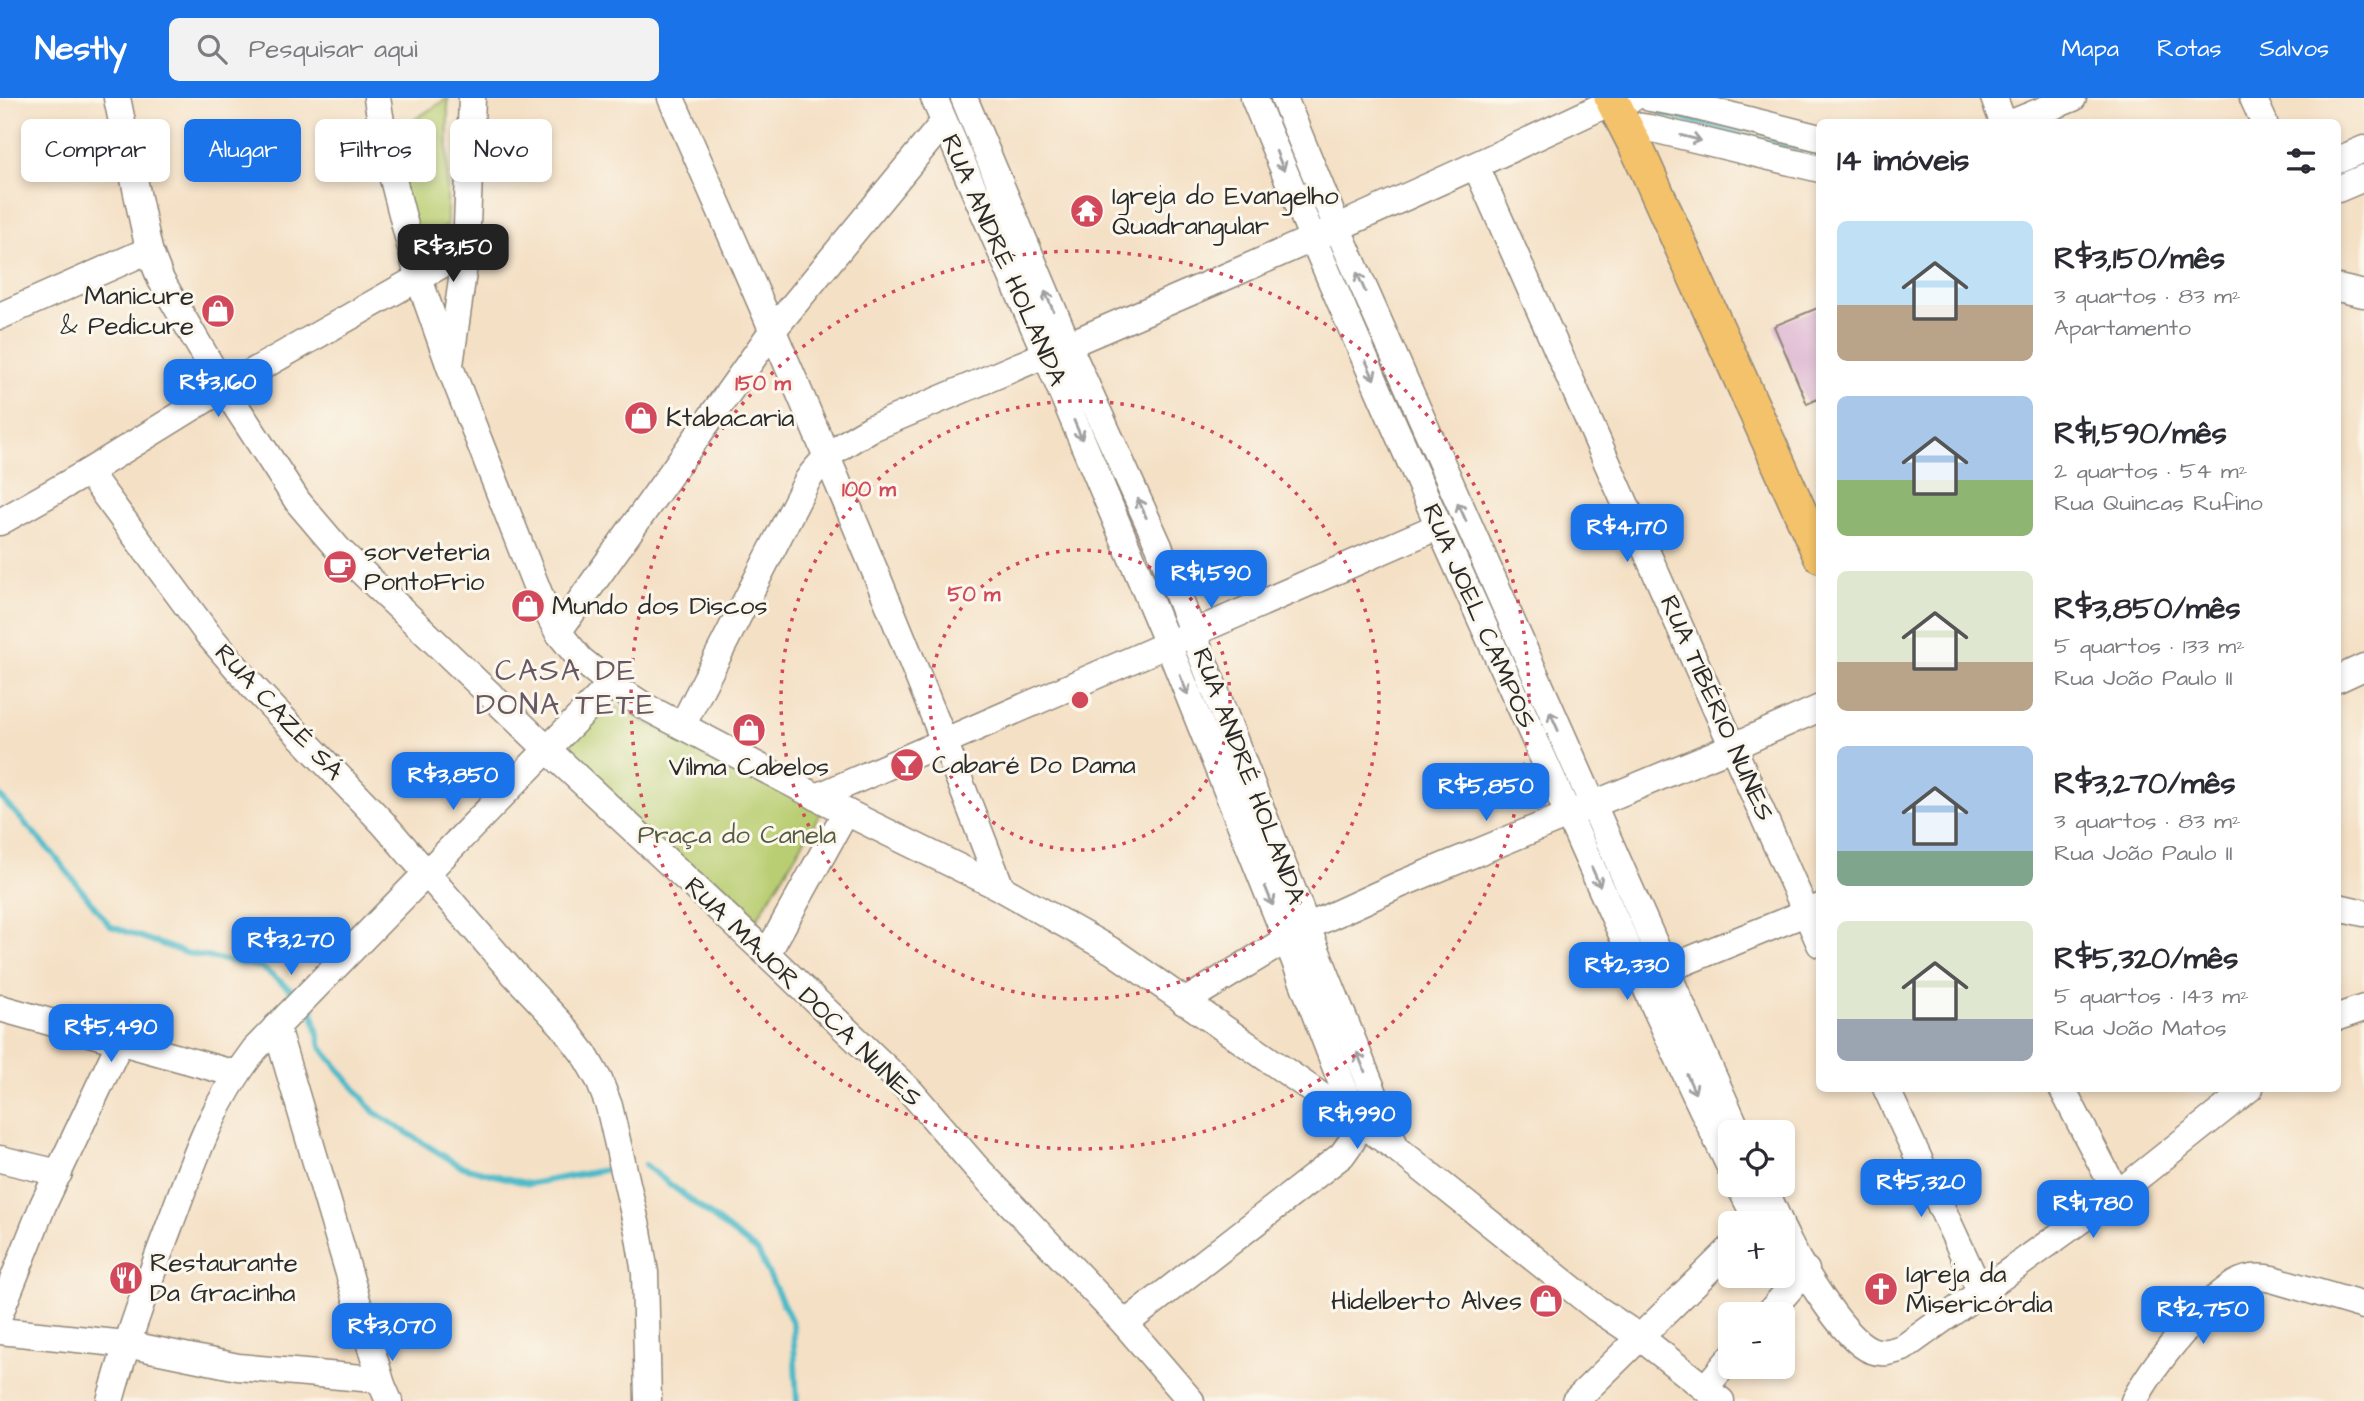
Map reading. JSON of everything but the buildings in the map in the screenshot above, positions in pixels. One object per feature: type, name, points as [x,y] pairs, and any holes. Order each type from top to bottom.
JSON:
[{"type":"main road","points":[[1631,106],[1816,502]]},
{"type":"main road","points":[[1631,106],[1816,546]]},
{"type":"street","name":"RUA MAJOR DOCA NUNES","points":[[117,98],[149,250],[171,299],[224,388],[298,502],[338,549],[912,1093],[976,1167],[1125,1324],[1191,1401]]},
{"type":"street","points":[[377,98],[386,152],[418,276],[450,367],[544,606],[558,632],[580,659],[611,684],[682,726],[846,812],[1001,888],[1114,952],[1357,1123],[1396,1147],[1596,1308],[1641,1338],[1713,1394]]},
{"type":"street","points":[[450,367],[466,251],[472,98]]},
{"type":"street","points":[[671,98],[773,330],[946,741],[1001,888]]},
{"type":"street","name":"RUA JOEL CAMPOS","points":[[1254,98],[1312,239],[1438,526],[1580,810]]},
{"type":"street","name":"RUA JOEL CAMPOS","points":[[1284,98],[1580,810],[1654,974],[1718,1136]]},
{"type":"street","points":[[2004,109],[2073,98]]},
{"type":"street","points":[[2253,98],[2263,119]]},
{"type":"street","name":"RUA ANDRÉ HOLANDA","points":[[966,99],[1168,644],[1296,932],[1396,1147]]},
{"type":"street","points":[[682,726],[807,481],[827,457],[848,441],[873,428],[1476,166],[1631,106],[1685,104],[1816,137]]},
{"type":"street","points":[[1631,106],[1816,168]]},
{"type":"street","points":[[558,632],[773,330],[939,110]]},
{"type":"street","name":"RUA ANDRÉ HOLANDA","points":[[939,110],[1057,350],[1159,546],[1194,632],[1296,932],[1357,1123]]},
{"type":"street","points":[[2341,159],[2364,149]]},
{"type":"street","name":"RUA TIBÉRIO NUNES","points":[[1476,166],[1734,746],[1814,910]]},
{"type":"street","points":[[2341,188],[2364,178]]},
{"type":"street","points":[[0,316],[149,250]]},
{"type":"street","points":[[0,522],[88,472],[224,388],[466,251]]},
{"type":"street","points":[[2341,289],[2364,293]]},
{"type":"street","name":"RUA CAZÉ SÁ","points":[[88,472],[208,634],[254,688],[383,823],[562,1026],[589,1063],[609,1106],[627,1179],[645,1273],[648,1401]]},
{"type":"street","points":[[817,797],[1438,526]]},
{"type":"street","points":[[2341,678],[2364,667]]},
{"type":"street","points":[[110,1401],[125,1344],[201,1140],[216,1106],[236,1074],[282,1021],[611,684]]},
{"type":"street","points":[[1184,1002],[1296,932],[1401,884],[1816,710]]},
{"type":"street","points":[[767,954],[846,812]]},
{"type":"street","points":[[2341,908],[2364,913]]},
{"type":"street","points":[[1654,974],[1814,910]]},
{"type":"street","name":"RUA JOEL CAMPOS","points":[[1654,974],[1732,1120]]},
{"type":"street","points":[[0,1008],[236,1074]]},
{"type":"street","points":[[2341,1016],[2364,1008]]},
{"type":"street","points":[[282,1021],[386,1393]]},
{"type":"street","points":[[0,1313],[43,1205],[120,1042]]},
{"type":"street","points":[[1888,1092],[1981,1293]]},
{"type":"street","points":[[2064,1092],[2117,1194]]},
{"type":"street","points":[[1795,1254],[1838,1320],[1861,1345],[1881,1353],[1903,1348],[2117,1194],[2245,1092]]},
{"type":"street","points":[[1125,1324],[1342,1155],[1352,1141],[1357,1123]]},
{"type":"street","points":[[0,1159],[59,1172]]},
{"type":"street","points":[[1750,1197],[1763,1211]]},
{"type":"street","points":[[1575,1401],[1718,1261]]},
{"type":"street","points":[[1778,1302],[1806,1270]]},
{"type":"street","points":[[2134,1401],[2162,1357],[2208,1306],[2235,1284],[2247,1279],[2272,1279],[2364,1306]]},
{"type":"street","points":[[0,1331],[125,1344],[238,1367],[374,1379],[386,1393]]},
{"type":"green space","points":[[448,98],[447,226],[410,253],[397,182],[436,182],[436,119],[415,119]]},
{"type":"green space","name":"Praça do Canela","points":[[611,704],[822,811],[751,929],[557,751]]},
{"type":"waterway","points":[[1660,113],[1816,153]]},
{"type":"waterway","points":[[0,796],[54,855],[110,926],[186,953],[261,967],[299,996]]},
{"type":"waterway","points":[[308,1003],[311,1005],[321,1047],[374,1112],[460,1166],[529,1184],[604,1170]]},
{"type":"waterway","points":[[645,1165],[758,1252],[793,1324],[797,1401]]},
{"type":"place","name":"Igreja do Evangelho Quadrangular","points":[[1087,211]]},
{"type":"place","name":"Manicure & Pedicure","points":[[218,311]]},
{"type":"place","name":"Ktabacaria","points":[[641,418]]},
{"type":"place","name":"sorveteria PontoFrio","points":[[340,567]]},
{"type":"place","name":"Mundo dos Discos","points":[[528,606]]},
{"type":"place","name":"Vilma Cabelos","points":[[749,730]]},
{"type":"place","name":"Cabaré Do Dama","points":[[907,765]]},
{"type":"place","name":"Restaurante Da Gracinha","points":[[126,1278]]},
{"type":"place","name":"Igreja da Misericórdia","points":[[1881,1289]]},
{"type":"place","name":"Hidelberto Alves","points":[[1546,1301]]},
{"type":"district","name":"CASA DE DONA TETE","points":[[566,688]]}]
